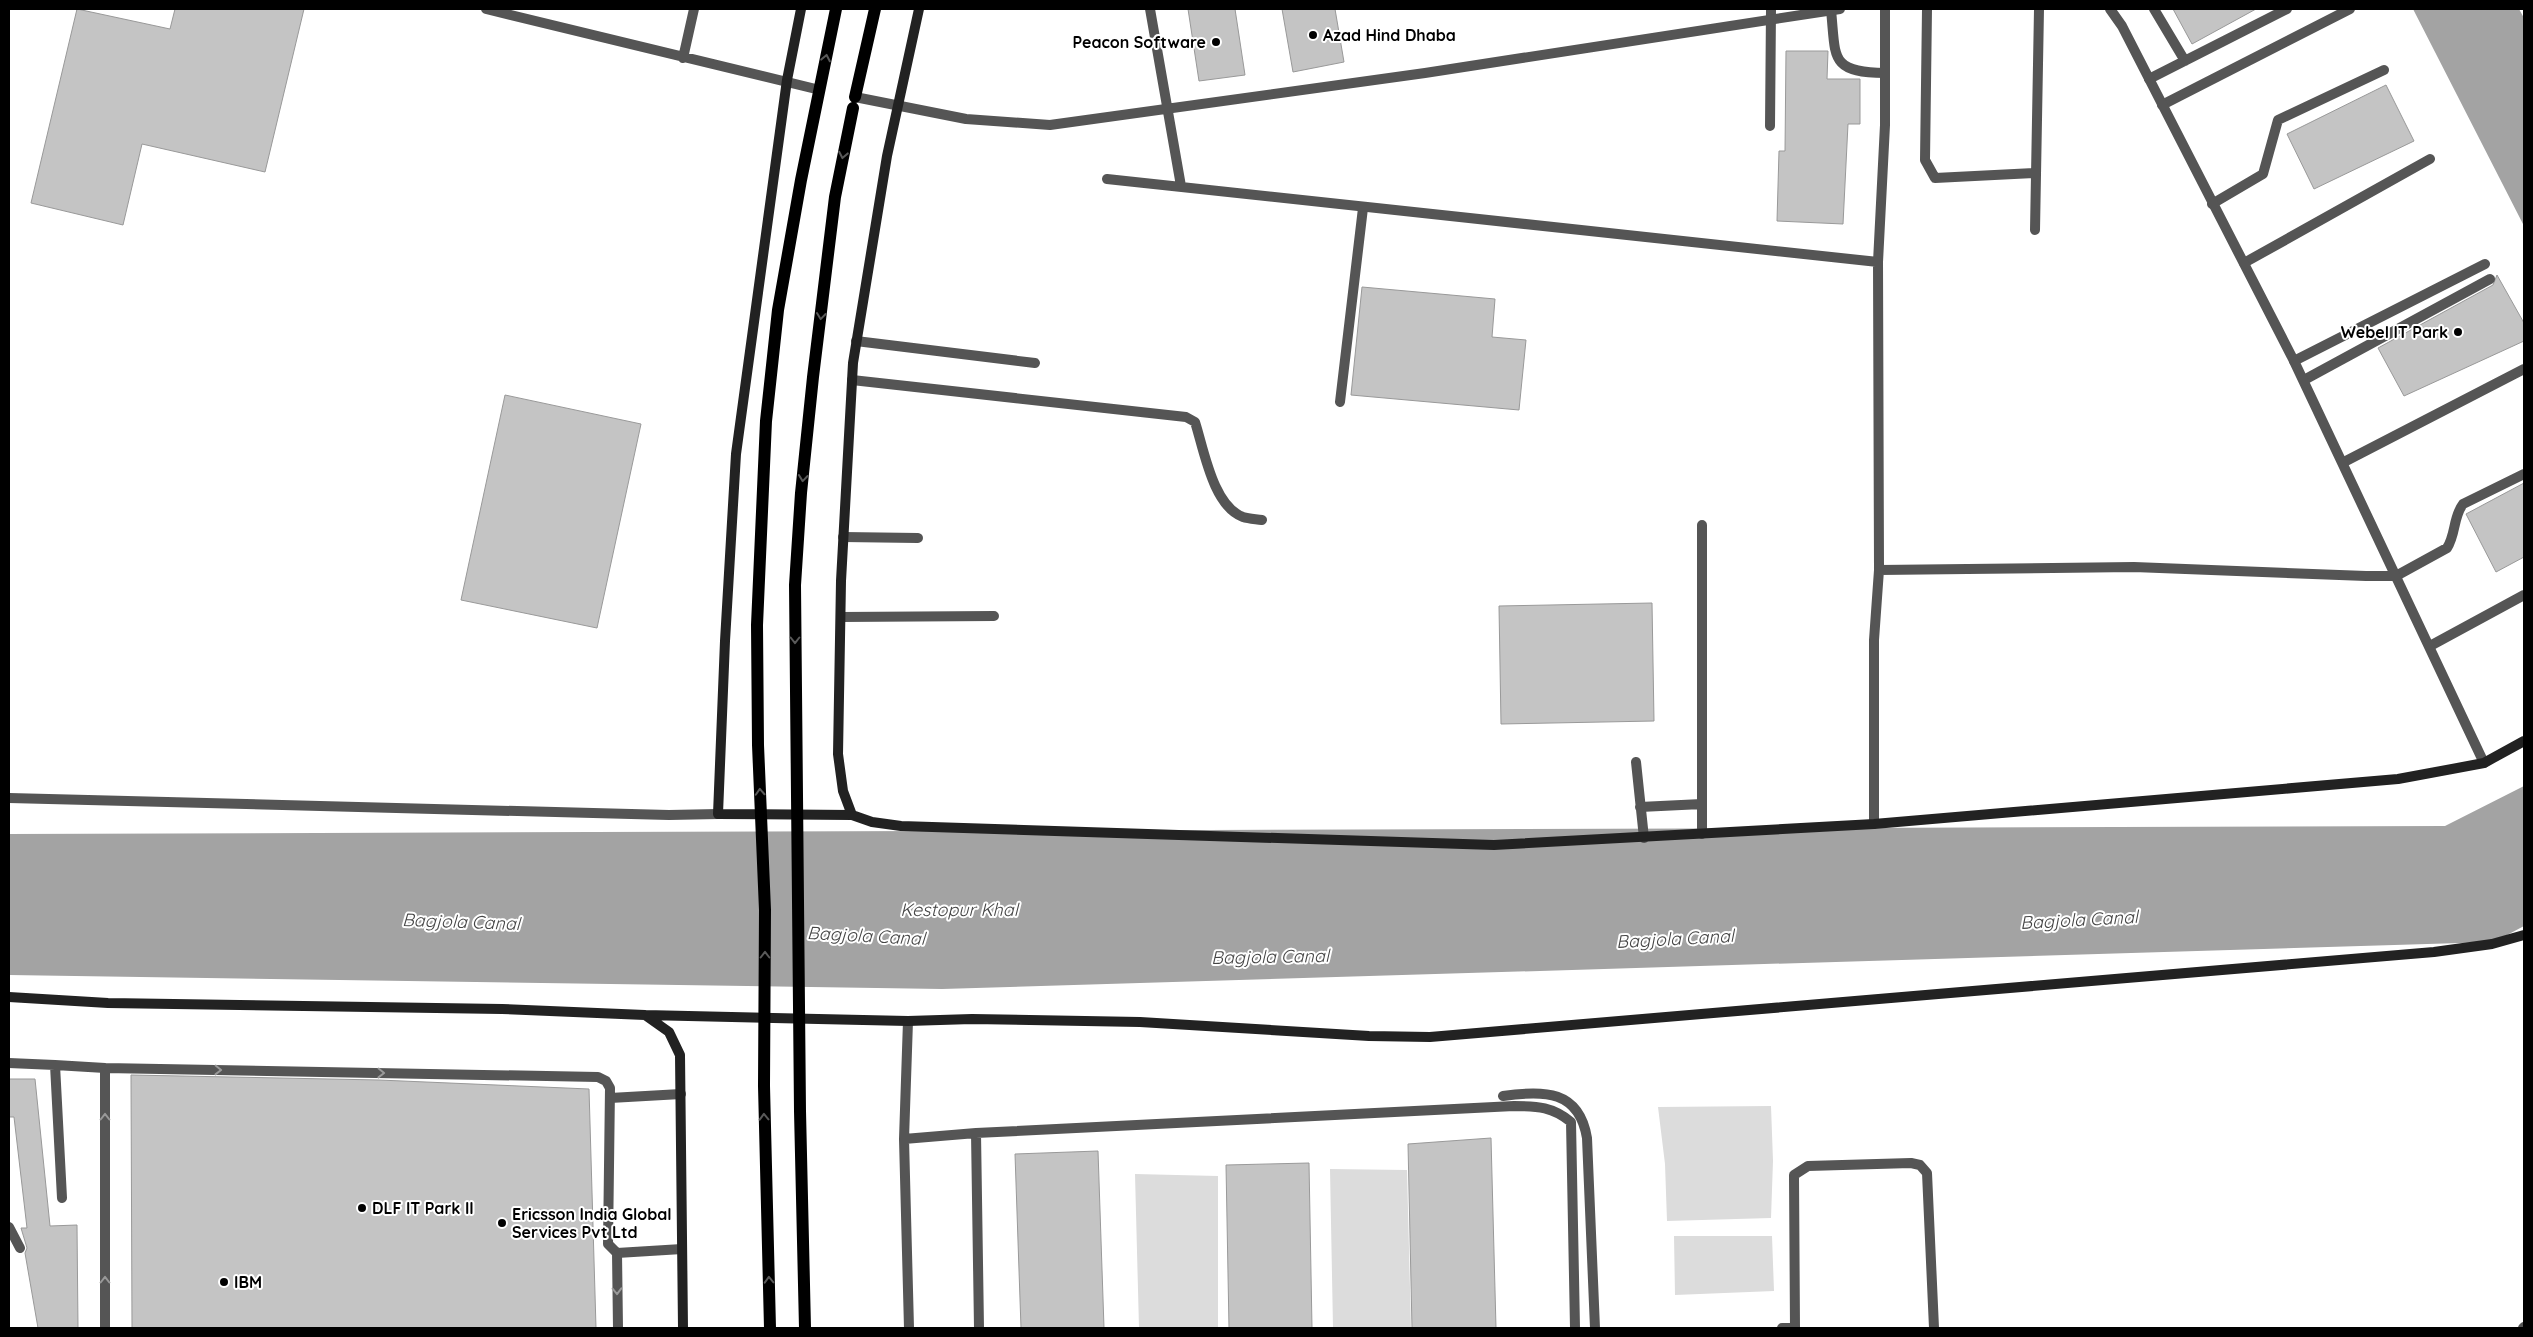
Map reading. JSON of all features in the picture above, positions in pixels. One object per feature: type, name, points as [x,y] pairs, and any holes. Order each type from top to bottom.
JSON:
[{"type":"main road","points":[[770,1328],[764,1086],[765,910],[758,745],[757,625],[766,421],[778,310],[836,9]]},
{"type":"main road","points":[[805,1328],[800,1111],[795,584],[801,493],[835,197],[874,9]]},
{"type":"street","points":[[486,9],[683,58],[788,80],[820,90]]},
{"type":"street","points":[[683,58],[694,9]]},
{"type":"street","points":[[718,814],[723,680],[736,454],[788,80],[801,9]]},
{"type":"street","points":[[852,815],[843,791],[838,754],[843,537],[852,380],[856,341],[897,105],[919,9]]},
{"type":"street","points":[[1150,9],[1181,186]]},
{"type":"street","points":[[1770,126],[1771,9]]},
{"type":"street","points":[[854,102],[897,105],[966,119],[1050,126],[1772,20],[1835,9],[1835,55],[1840,63],[1849,70],[1885,73]]},
{"type":"street","points":[[1874,824],[1874,640],[1879,570],[1878,262],[1886,9]]},
{"type":"street","points":[[1927,9],[1925,160],[1930,172],[1935,178],[2036,174]]},
{"type":"street","points":[[2035,230],[2039,9]]},
{"type":"street","points":[[2110,9],[2122,26],[2304,380],[2484,763]]},
{"type":"street","points":[[2154,9],[2185,61]]},
{"type":"street","points":[[2149,79],[2287,9]]},
{"type":"street","points":[[2162,105],[2350,9]]},
{"type":"street","points":[[2212,204],[2263,174],[2278,120],[2384,70]]},
{"type":"street","points":[[2244,263],[2430,159]]},
{"type":"street","points":[[1107,179],[1878,262]]},
{"type":"street","points":[[1340,402],[1363,208]]},
{"type":"street","points":[[2294,361],[2485,264]]},
{"type":"street","points":[[2304,380],[2490,279]]},
{"type":"street","points":[[856,341],[1035,363]]},
{"type":"street","points":[[2344,462],[2524,369]]},
{"type":"street","points":[[852,380],[1186,417],[1195,422],[1220,497],[1227,506],[1242,517],[1262,520]]},
{"type":"street","points":[[1879,570],[2134,567],[2396,576],[2447,548],[2451,542],[2458,510],[2463,504],[2524,474]]},
{"type":"street","points":[[1702,525],[1702,834]]},
{"type":"street","points":[[843,537],[918,538]]},
{"type":"street","points":[[2430,646],[2524,595]]},
{"type":"street","points":[[841,617],[994,616]]},
{"type":"street","points":[[9,798],[669,815],[852,815],[872,822],[901,826],[1484,845],[1644,838],[1874,824],[2398,779],[2484,763],[2524,741]]},
{"type":"street","points":[[1636,762],[1644,838]]},
{"type":"street","points":[[1640,807],[1702,804]]},
{"type":"street","points":[[9,997],[108,1002],[502,1009],[908,1021],[972,1019],[1140,1022],[1369,1036],[1430,1037],[2434,952],[2492,944],[2524,936]]},
{"type":"street","points":[[645,1014],[669,1032],[680,1055],[683,1328]]},
{"type":"street","points":[[908,1021],[904,1139],[909,1328]]},
{"type":"street","points":[[9,1063],[105,1068],[598,1077],[606,1081],[610,1088],[608,1244],[617,1253],[618,1328]]},
{"type":"street","points":[[55,1065],[62,1198]]},
{"type":"street","points":[[105,1068],[105,1328]]},
{"type":"street","points":[[610,1098],[681,1094]]},
{"type":"street","points":[[1503,1096],[1545,1094],[1559,1096],[1571,1104],[1585,1125],[1594,1328]]},
{"type":"street","points":[[904,1139],[976,1133],[1514,1106],[1538,1106],[1557,1111],[1572,1122],[1575,1328]]},
{"type":"street","points":[[976,1133],[979,1328]]},
{"type":"street","points":[[1782,1328],[1796,1328],[1794,1175],[1808,1166],[1911,1163],[1920,1165],[1927,1173],[1934,1328]]},
{"type":"street","points":[[9,1227],[20,1248]]},
{"type":"street","points":[[617,1253],[682,1249]]},
{"type":"shaded area","points":[[1771,1106],[1773,1161],[1771,1218],[1667,1221],[1665,1164],[1658,1107]]},
{"type":"shaded area","points":[[1330,1169],[1407,1170],[1411,1328],[1333,1328]]},
{"type":"shaded area","points":[[1135,1174],[1218,1176],[1218,1328],[1139,1328]]},
{"type":"shaded area","points":[[1674,1236],[1772,1236],[1774,1291],[1675,1295]]},
{"type":"water","points":[[2413,9],[2519,9],[2524,18],[2524,226]]},
{"type":"water","name":"Kestopur Khal","points":[[2524,786],[2524,926],[2494,942],[942,989],[9,975],[9,834],[2445,826]]},
{"type":"building","points":[[77,9],[170,29],[175,9],[304,9],[265,172],[142,144],[123,225],[31,203]]},
{"type":"building","name":"Peacon Software","points":[[1188,9],[1235,9],[1245,75],[1199,81]]},
{"type":"building","name":"Azad Hind Dhaba","points":[[1282,9],[1335,9],[1344,62],[1293,72]]},
{"type":"building","points":[[2173,9],[2256,9],[2192,44]]},
{"type":"building","points":[[1786,51],[1828,51],[1827,79],[1860,79],[1860,124],[1848,124],[1843,224],[1777,221],[1779,151],[1785,151]]},
{"type":"building","points":[[2386,85],[2414,141],[2314,189],[2287,134]]},
{"type":"building","name":"Webel IT Park","points":[[2497,275],[2524,323],[2524,341],[2404,396],[2378,348],[2493,285]]},
{"type":"building","points":[[1362,287],[1495,299],[1492,337],[1526,340],[1519,410],[1351,395]]},
{"type":"building","points":[[505,395],[641,424],[597,628],[461,600]]},
{"type":"building","points":[[2524,483],[2524,557],[2496,572],[2466,514]]},
{"type":"building","points":[[1652,603],[1654,721],[1501,724],[1499,606]]},
{"type":"building","name":"DLF IT Park II","points":[[131,1075],[379,1080],[589,1089],[596,1328],[132,1328]]},
{"type":"building","points":[[9,1079],[35,1079],[50,1226],[77,1225],[78,1328],[38,1328],[25,1253],[27,1248],[21,1228],[27,1228],[14,1117],[9,1117]]},
{"type":"building","points":[[1491,1138],[1496,1328],[1412,1328],[1408,1144]]},
{"type":"building","points":[[1098,1151],[1104,1328],[1021,1328],[1015,1154]]},
{"type":"building","points":[[1309,1163],[1312,1328],[1229,1328],[1226,1165]]},
{"type":"place","name":"Azad Hind Dhaba","points":[[1313,35]]},
{"type":"place","name":"Peacon Software","points":[[1216,42]]},
{"type":"place","name":"Webel IT Park","points":[[2458,332]]},
{"type":"place","name":"DLF IT Park II","points":[[362,1208]]},
{"type":"place","name":"Ericsson India Global Services Pvt Ltd","points":[[502,1223]]},
{"type":"place","name":"IBM","points":[[224,1282]]},
{"type":"water label","name":"Bagjola Canal","points":[[2079,920]]},
{"type":"water label","name":"Bagjola Canal","points":[[461,922]]},
{"type":"water label","name":"Bagjola Canal","points":[[866,936]]},
{"type":"water label","name":"Bagjola Canal","points":[[1675,939]]},
{"type":"water label","name":"Bagjola Canal","points":[[1270,957]]}]
